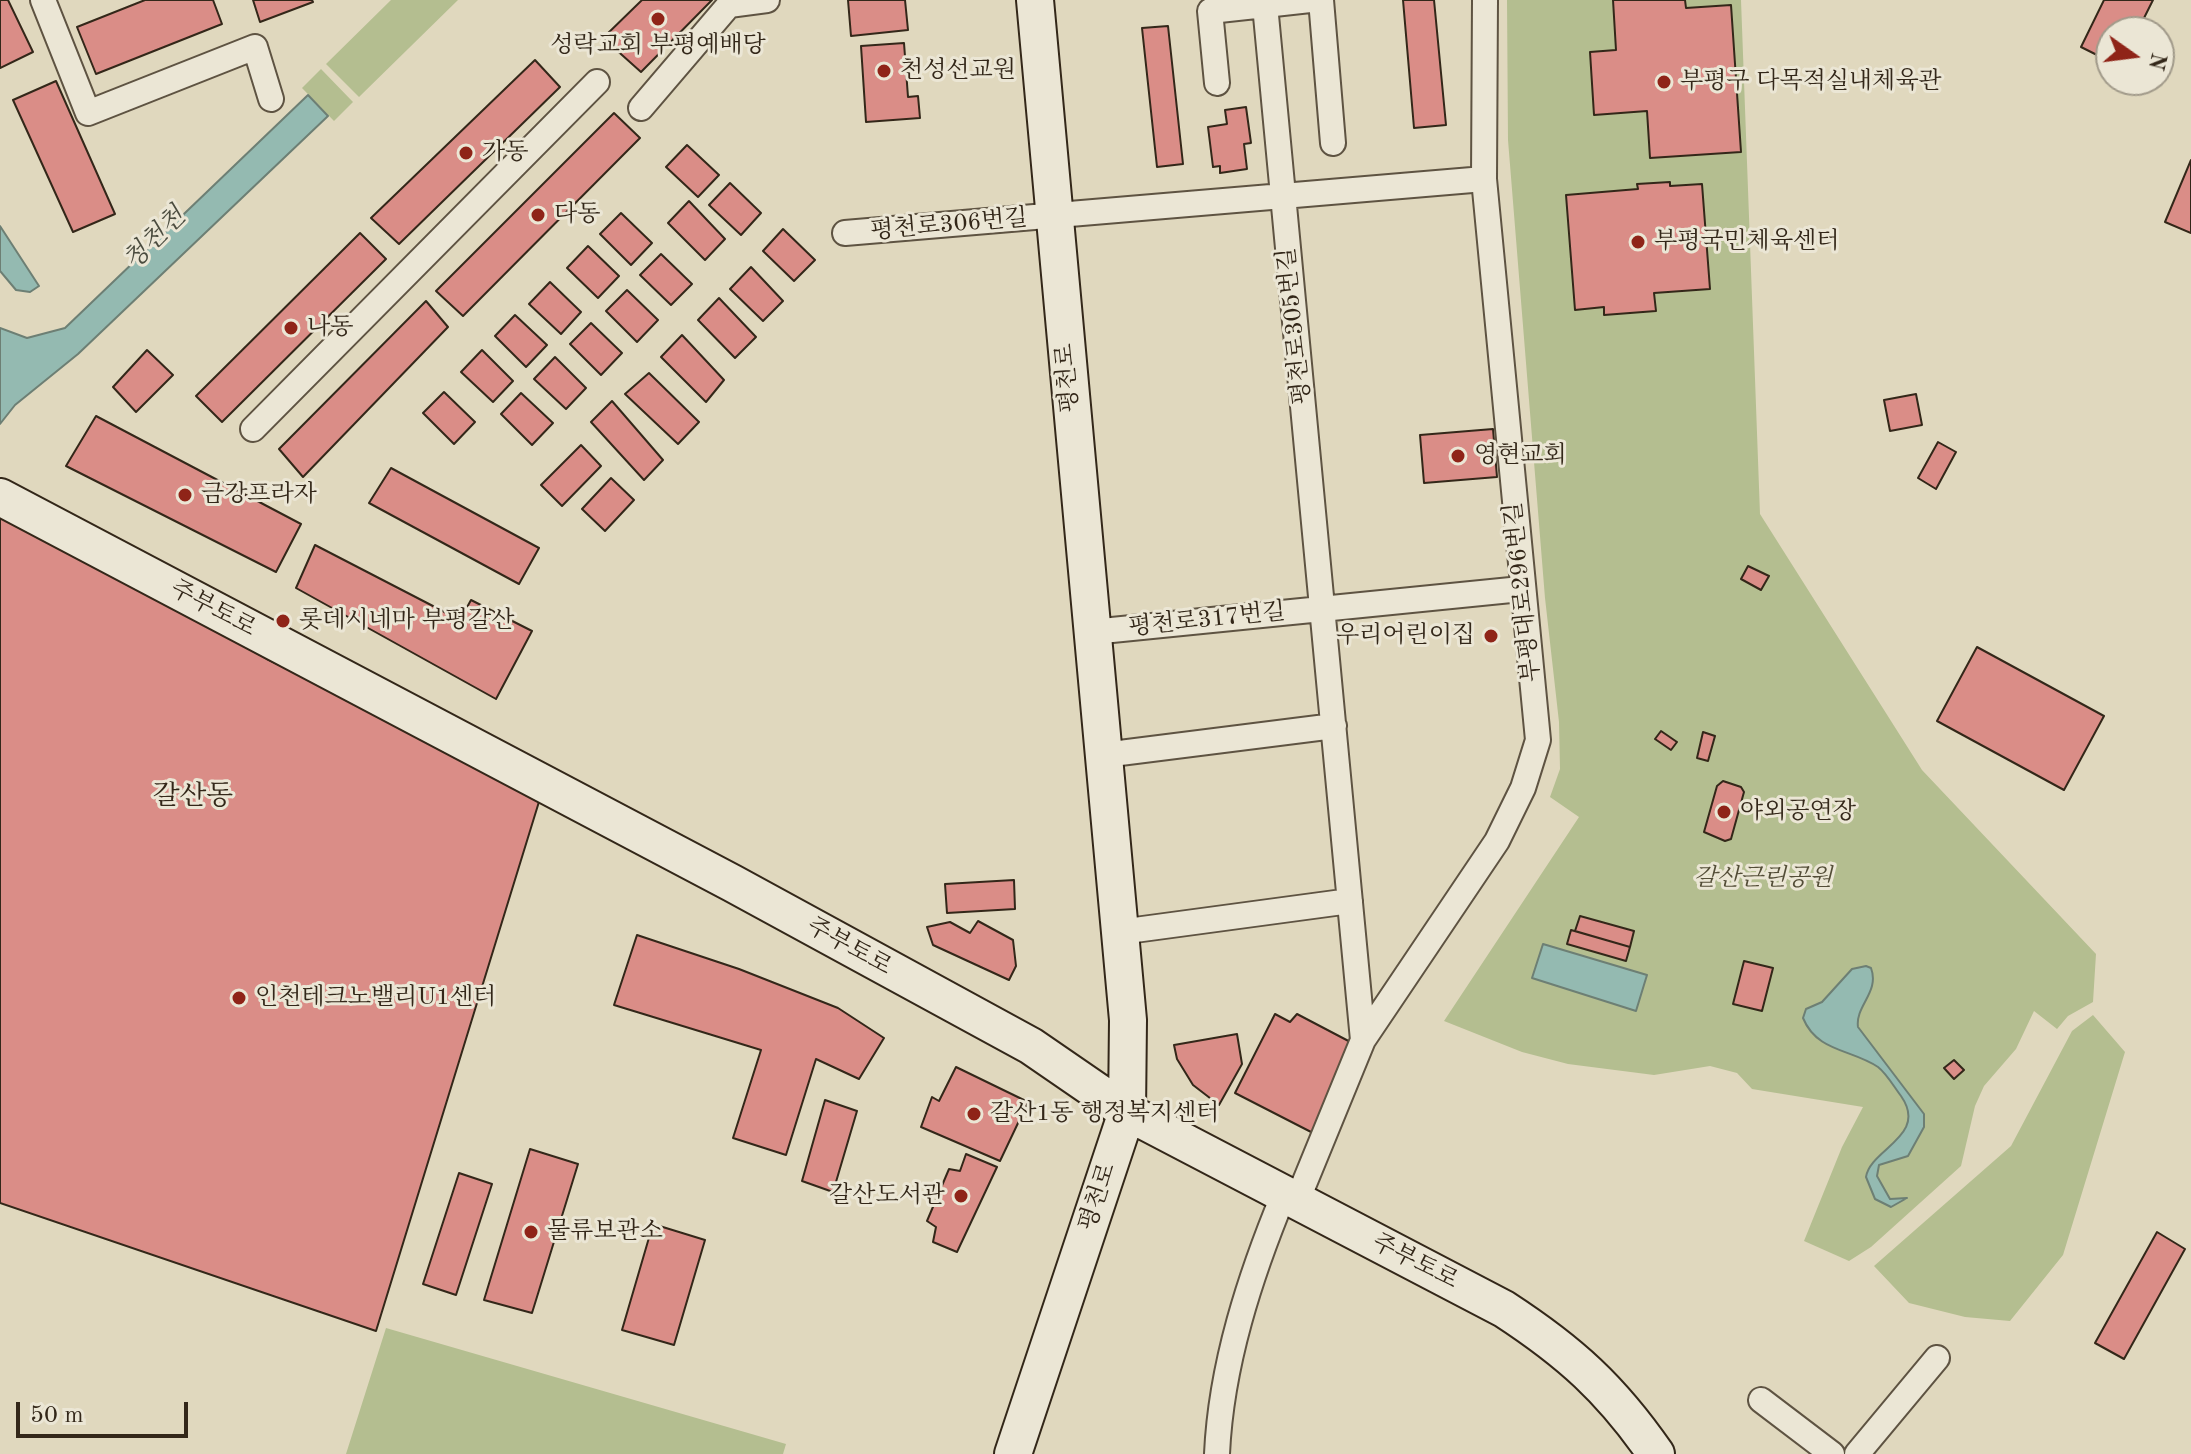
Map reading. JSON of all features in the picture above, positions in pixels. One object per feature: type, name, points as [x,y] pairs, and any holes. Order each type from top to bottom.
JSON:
[{"type":"main road","name":"평천로","points":[[1013,1454],[1127,1112],[1128,1020],[1035,0]]},
{"type":"main road","name":"주부토로","points":[[0,497],[705,869],[1031,1046],[1127,1112],[1504,1309],[1562,1347],[1606,1390],[1656,1454]]},
{"type":"street","points":[[43,0],[88,113],[255,47],[271,99]]},
{"type":"street","points":[[641,108],[729,5],[767,0]]},
{"type":"street","points":[[1217,83],[1210,11],[1310,0]]},
{"type":"street","points":[[1321,0],[1333,143]]},
{"type":"street","name":"부평대로296번길","points":[[1217,1454],[1237,1332],[1255,1263],[1290,1198],[1363,1040],[1497,841],[1523,788],[1538,740],[1521,589],[1484,179],[1485,0]]},
{"type":"street","name":"평천로305번길","points":[[1265,5],[1281,197],[1323,609]]},
{"type":"street","points":[[253,429],[597,82]]},
{"type":"street","points":[[1053,216],[1484,179]]},
{"type":"street","name":"평천로306번길","points":[[845,233],[1053,216]]},
{"type":"street","name":"평천로317번길","points":[[1092,632],[1521,589]]},
{"type":"street","points":[[1104,755],[1334,726],[1323,609]]},
{"type":"street","name":"부평대로296번길","points":[[1334,726],[1363,1040]]},
{"type":"street","points":[[1120,932],[1350,901]]},
{"type":"street","points":[[1857,1454],[1937,1358]]},
{"type":"street","points":[[1761,1400],[1832,1454]]},
{"type":"green space","points":[[391,0],[458,0],[359,97],[326,64]]},
{"type":"green space","name":"갈산근린공원","points":[[1507,0],[1741,0],[1760,514],[1922,770],[2096,954],[2093,1002],[2068,1016],[2057,1029],[2034,1011],[2016,1049],[1984,1086],[1975,1106],[1961,1166],[1871,1247],[1849,1261],[1804,1241],[1842,1147],[1863,1107],[1752,1089],[1737,1073],[1710,1066],[1654,1075],[1568,1064],[1522,1052],[1444,1021],[1579,817],[1550,797],[1560,769],[1559,722],[1545,598],[1508,140]]},
{"type":"green space","points":[[321,69],[353,102],[334,121],[302,88]]},
{"type":"green space","points":[[2093,1015],[2125,1052],[2063,1255],[2010,1321],[1965,1317],[1909,1303],[1874,1266],[2011,1146],[2072,1031]]},
{"type":"green space","points":[[386,1328],[786,1444],[783,1454],[346,1454]]},
{"type":"water","name":"청천천","points":[[308,95],[328,116],[78,354],[15,405],[0,424],[0,328],[27,338],[65,328]]},
{"type":"water","points":[[0,226],[39,286],[30,292],[16,290],[0,271]]},
{"type":"water","points":[[1543,944],[1647,975],[1636,1011],[1532,978]]},
{"type":"water","points":[[1871,968],[1873,977],[1858,1027],[1924,1114],[1924,1127],[1908,1156],[1879,1165],[1877,1176],[1890,1199],[1907,1198],[1891,1207],[1875,1199],[1866,1177],[1877,1158],[1903,1132],[1908,1122],[1908,1110],[1878,1067],[1826,1044],[1809,1029],[1803,1018],[1806,1009],[1822,1002],[1852,969]]},
{"type":"building","points":[[0,0],[8,0],[33,52],[0,68]]},
{"type":"building","points":[[145,0],[213,0],[222,24],[96,74],[77,27]]},
{"type":"building","points":[[253,0],[312,0],[313,2],[260,22]]},
{"type":"building","name":"성락교회 부평예배당","points":[[642,0],[712,0],[641,72],[603,38]]},
{"type":"building","points":[[848,0],[905,0],[908,30],[851,36]]},
{"type":"building","points":[[1403,0],[1434,0],[1446,125],[1414,128]]},
{"type":"building","name":"부평구 다목적실내체육관","points":[[1613,0],[1685,0],[1686,8],[1731,5],[1741,152],[1650,158],[1647,111],[1594,115],[1590,52],[1616,50]]},
{"type":"building","points":[[2104,0],[2153,0],[2145,16],[2096,16]]},
{"type":"building","points":[[2095,18],[2095,54],[2081,47]]},
{"type":"building","points":[[1168,26],[1183,164],[1157,167],[1142,28]]},
{"type":"building","name":"천성선교원","points":[[904,43],[908,97],[918,96],[920,118],[866,122],[861,46]]},
{"type":"building","name":"가동","points":[[535,60],[560,87],[399,244],[371,218]]},
{"type":"building","points":[[56,81],[115,214],[73,232],[13,100]]},
{"type":"building","points":[[1246,107],[1251,143],[1244,144],[1247,169],[1220,173],[1220,166],[1213,167],[1208,127],[1227,124],[1225,110]]},
{"type":"building","name":"다동","points":[[614,113],[640,138],[463,316],[436,291]]},
{"type":"building","points":[[687,145],[719,175],[698,197],[666,167]]},
{"type":"building","points":[[2191,160],[2191,233],[2165,222]]},
{"type":"building","name":"부평국민체육센터","points":[[1670,182],[1670,186],[1702,184],[1710,289],[1654,293],[1656,311],[1604,315],[1604,307],[1575,310],[1566,195],[1638,189],[1637,184]]},
{"type":"building","points":[[730,183],[761,213],[741,235],[709,205]]},
{"type":"building","points":[[689,201],[725,239],[705,260],[668,223]]},
{"type":"building","points":[[621,213],[652,243],[631,265],[600,234]]},
{"type":"building","points":[[783,229],[815,260],[794,281],[763,251]]},
{"type":"building","name":"나동","points":[[360,233],[386,259],[222,422],[196,396]]},
{"type":"building","points":[[588,246],[619,276],[598,298],[567,268]]},
{"type":"building","points":[[661,254],[692,284],[671,305],[640,275]]},
{"type":"building","points":[[751,267],[783,301],[763,321],[730,289]]},
{"type":"building","points":[[550,282],[581,312],[561,334],[529,304]]},
{"type":"building","points":[[627,290],[658,320],[637,342],[606,311]]},
{"type":"building","points":[[719,298],[756,337],[735,358],[698,320]]},
{"type":"building","points":[[426,301],[448,327],[303,477],[279,449]]},
{"type":"building","points":[[515,315],[547,345],[526,367],[495,336]]},
{"type":"building","points":[[591,323],[622,353],[601,375],[570,344]]},
{"type":"building","points":[[682,335],[724,380],[706,402],[661,357]]},
{"type":"building","points":[[147,350],[173,375],[136,412],[113,387]]},
{"type":"building","points":[[482,350],[513,381],[493,402],[461,372]]},
{"type":"building","points":[[555,357],[586,388],[566,409],[534,379]]},
{"type":"building","points":[[649,373],[699,422],[678,444],[625,394]]},
{"type":"building","points":[[444,392],[475,422],[454,444],[423,413]]},
{"type":"building","points":[[521,393],[553,423],[532,445],[501,414]]},
{"type":"building","points":[[1916,394],[1922,425],[1890,431],[1884,400]]},
{"type":"building","points":[[612,401],[663,460],[644,480],[591,422]]},
{"type":"building","name":"금강프라자","points":[[96,416],[301,524],[276,572],[66,466]]},
{"type":"building","name":"영현교회","points":[[1493,429],[1497,477],[1424,483],[1420,435]]},
{"type":"building","points":[[1938,442],[1956,452],[1936,489],[1918,478]]},
{"type":"building","points":[[581,445],[601,466],[562,506],[541,485]]},
{"type":"building","points":[[391,468],[539,548],[519,584],[369,503]]},
{"type":"building","points":[[611,478],[634,500],[605,531],[582,509]]},
{"type":"building","name":"인천테크노밸리U1센터","points":[[0,509],[267,659],[542,792],[376,1331],[0,1203]]},
{"type":"building","points":[[315,545],[460,620],[471,600],[532,631],[496,699],[296,588]]},
{"type":"building","points":[[1748,566],[1769,576],[1761,590],[1741,579]]},
{"type":"building","points":[[1977,647],[2104,716],[2064,790],[1937,721]]},
{"type":"building","points":[[1661,731],[1677,742],[1671,750],[1655,739]]},
{"type":"building","points":[[1703,732],[1715,736],[1708,761],[1697,758]]},
{"type":"building","name":"야외공연장","points":[[1723,781],[1741,787],[1744,792],[1731,839],[1725,841],[1704,832],[1717,786]]},
{"type":"building","points":[[1014,880],[1015,909],[947,913],[945,884]]},
{"type":"building","points":[[1580,916],[1634,931],[1630,947],[1575,931]]},
{"type":"building","points":[[978,921],[1013,940],[1016,966],[1009,980],[933,945],[927,927],[950,922],[970,933]]},
{"type":"building","points":[[1571,930],[1630,947],[1626,961],[1567,944]]},
{"type":"building","points":[[637,935],[739,969],[838,1008],[884,1038],[859,1079],[816,1059],[786,1155],[733,1138],[761,1050],[614,1005]]},
{"type":"building","points":[[1744,961],[1773,968],[1762,1011],[1733,1004]]},
{"type":"building","points":[[1275,1014],[1290,1022],[1297,1014],[1358,1046],[1313,1133],[1235,1093]]},
{"type":"building","points":[[1237,1034],[1242,1064],[1219,1105],[1193,1085],[1177,1059],[1174,1045]]},
{"type":"building","points":[[1954,1060],[1964,1070],[1954,1079],[1944,1068]]},
{"type":"building","name":"갈산1동 행정복지센터","points":[[956,1067],[1028,1102],[1000,1161],[921,1127],[932,1097],[939,1101]]},
{"type":"building","points":[[825,1100],[857,1111],[833,1192],[802,1181]]},
{"type":"building","name":"물류보관소","points":[[530,1149],[578,1164],[532,1313],[484,1300]]},
{"type":"building","name":"갈산도서관","points":[[966,1154],[997,1167],[957,1252],[933,1242],[936,1227],[927,1221],[949,1169],[960,1171]]},
{"type":"building","name":"물류보관소","points":[[459,1173],[492,1184],[456,1295],[423,1284]]},
{"type":"building","points":[[653,1224],[705,1240],[674,1345],[622,1330]]},
{"type":"building","points":[[2157,1232],[2185,1249],[2124,1359],[2095,1343]]},
{"type":"place","name":"성락교회 부평예배당","points":[[658,19]]},
{"type":"place","name":"천성선교원","points":[[884,71]]},
{"type":"place","name":"부평구 다목적실내체육관","points":[[1664,82]]},
{"type":"place","name":"가동","points":[[466,153]]},
{"type":"place","name":"다동","points":[[538,215]]},
{"type":"place","name":"부평국민체육센터","points":[[1638,242]]},
{"type":"place","name":"나동","points":[[291,328]]},
{"type":"place","name":"영현교회","points":[[1458,456]]},
{"type":"place","name":"금강프라자","points":[[185,495]]},
{"type":"place","name":"롯데시네마 부평갈산","points":[[283,621]]},
{"type":"place","name":"우리어린이집","points":[[1491,636]]},
{"type":"place","name":"야외공연장","points":[[1724,812]]},
{"type":"place","name":"인천테크노밸리U1센터","points":[[239,998]]},
{"type":"place","name":"갈산1동 행정복지센터","points":[[974,1114]]},
{"type":"place","name":"갈산도서관","points":[[961,1196]]},
{"type":"place","name":"물류보관소","points":[[531,1232]]},
{"type":"district","name":"갈산동","points":[[193,797]]}]
